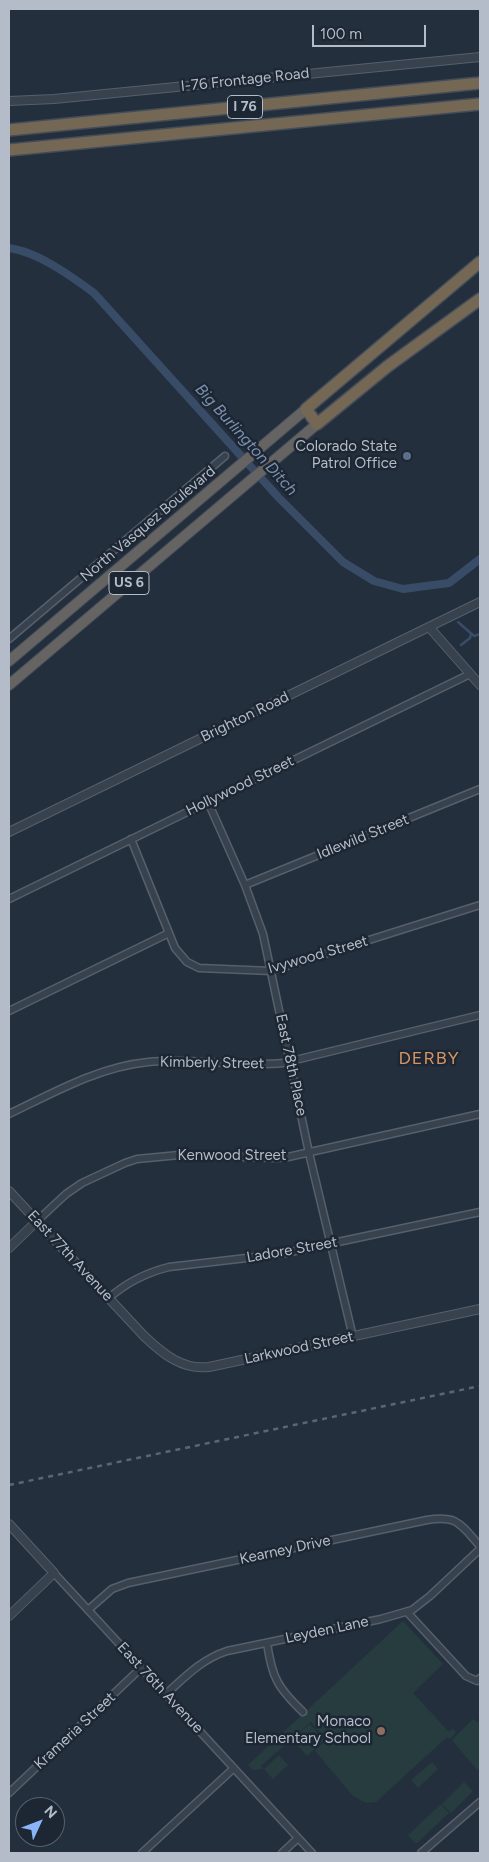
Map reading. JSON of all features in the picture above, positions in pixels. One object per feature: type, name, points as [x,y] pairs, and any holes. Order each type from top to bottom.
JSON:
[{"type":"highway","name":"I 76","points":[[9,130],[480,83]]},
{"type":"highway","name":"I 76","points":[[9,150],[480,104]]},
{"type":"highway","name":"US 6","points":[[306,409],[480,262]]},
{"type":"highway","name":"US 6","points":[[9,685],[317,424],[388,366],[480,299]]},
{"type":"highway","points":[[306,409],[317,424]]},
{"type":"highway","name":"North Vasquez Boulevard","points":[[9,661],[306,409]]},
{"type":"street","name":"I-76 Frontage Road","points":[[9,101],[54,99],[480,57]]},
{"type":"street","points":[[9,638],[225,456]]},
{"type":"street","name":"Brighton Road","points":[[9,832],[480,602]]},
{"type":"street","points":[[429,627],[480,685]]},
{"type":"street","name":"Hollywood Street","points":[[9,899],[470,674]]},
{"type":"street","name":"Idlewild Street","points":[[245,885],[480,789]]},
{"type":"street","name":"East 78th Place","points":[[208,802],[245,885],[263,934],[309,1153],[352,1336]]},
{"type":"street","name":"Ivywood Street","points":[[131,840],[168,933],[178,953],[193,966],[206,969],[271,971],[480,905]]},
{"type":"street","points":[[9,1011],[168,933]]},
{"type":"street","name":"Kimberly Street","points":[[9,1114],[94,1074],[138,1064],[185,1062],[265,1064],[290,1061],[480,1014]]},
{"type":"street","name":"Kenwood Street","points":[[9,1248],[66,1194],[82,1183],[137,1159],[172,1155],[277,1158],[309,1153],[480,1114]]},
{"type":"street","name":"East 77th Avenue","points":[[9,1191],[131,1322]]},
{"type":"street","name":"Ladore Street","points":[[109,1298],[135,1279],[153,1271],[169,1267],[281,1254],[480,1212]]},
{"type":"street","name":"Larkwood Street","points":[[131,1322],[156,1347],[173,1359],[188,1367],[198,1368],[480,1309]]},
{"type":"street","name":"Kearney Drive","points":[[88,1610],[112,1589],[128,1583],[435,1519],[444,1518],[456,1521],[480,1547]]},
{"type":"street","name":"East 76th Avenue","points":[[9,1524],[312,1853]]},
{"type":"street","name":"Leyden Lane","points":[[166,1694],[213,1655],[381,1619],[416,1608],[480,1547]]},
{"type":"street","points":[[9,1616],[54,1573]]},
{"type":"street","points":[[407,1612],[466,1676],[479,1679]]},
{"type":"street","points":[[266,1643],[274,1677],[284,1693],[303,1712]]},
{"type":"street","name":"Krameria Street","points":[[9,1793],[141,1668]]},
{"type":"street","points":[[142,1853],[234,1768]]},
{"type":"street","points":[[421,1853],[480,1802]]},
{"type":"street","points":[[282,1853],[298,1838]]},
{"type":"green space","points":[[403,1621],[443,1664],[413,1693],[449,1732],[453,1729],[456,1732],[450,1739],[447,1737],[376,1802],[366,1803],[353,1796],[315,1751],[326,1740],[311,1722],[261,1766],[263,1769],[253,1770],[248,1765]]},
{"type":"green space","points":[[473,1719],[480,1723],[480,1768],[477,1770],[452,1740]]},
{"type":"green space","points":[[310,1724],[324,1740],[307,1756],[292,1739]]},
{"type":"green space","points":[[279,1755],[288,1765],[273,1779],[264,1769]]},
{"type":"green space","points":[[432,1762],[438,1769],[418,1788],[411,1780]]},
{"type":"green space","points":[[464,1782],[473,1791],[451,1813],[442,1804]]},
{"type":"green space","points":[[441,1804],[449,1813],[416,1844],[408,1835]]},
{"type":"waterway","name":"Big Burlington Ditch","points":[[9,248],[20,250],[43,260],[65,272],[94,293],[279,498],[343,562],[374,581],[403,589],[449,583],[480,559]]},
{"type":"waterway","points":[[458,622],[474,636],[480,634]]},
{"type":"waterway","points":[[461,645],[470,638],[471,634]]},
{"type":"railway","points":[[9,1485],[480,1386]]},
{"type":"place","name":"Colorado State Patrol Office","points":[[407,456]]},
{"type":"place","name":"Monaco Elementary School","points":[[381,1731]]},
{"type":"district","name":"DERBY","points":[[429,1059]]}]
